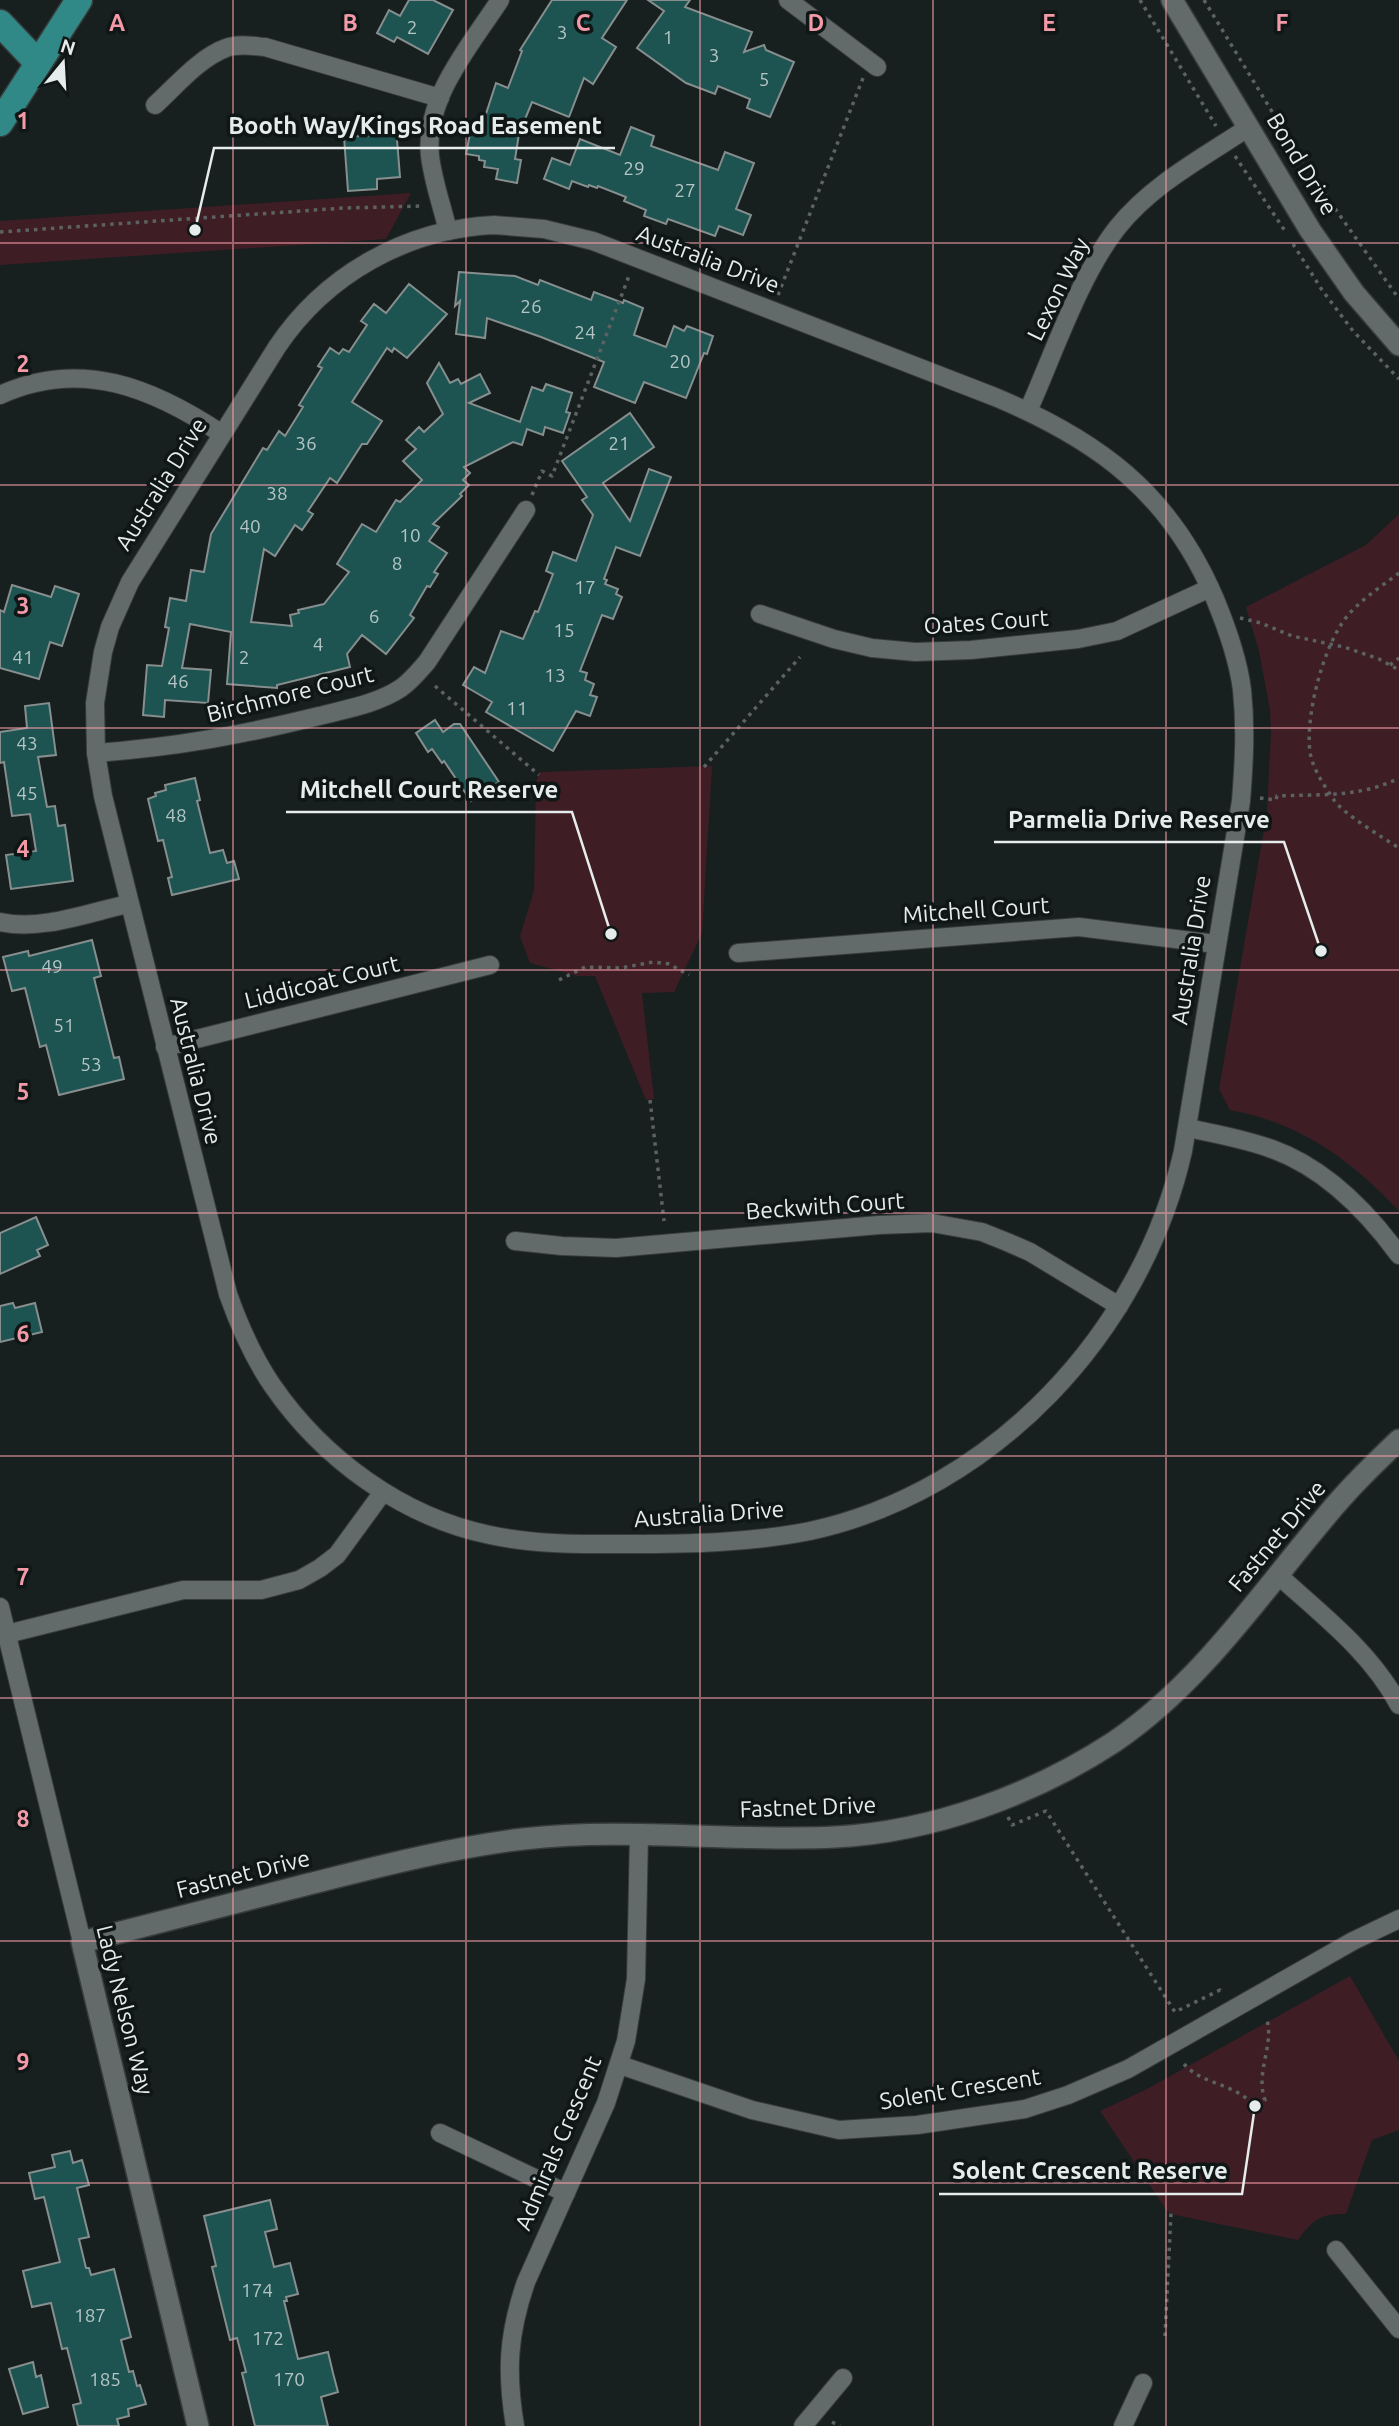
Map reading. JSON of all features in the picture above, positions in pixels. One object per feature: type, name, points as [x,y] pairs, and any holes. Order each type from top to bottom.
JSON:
[{"type":"main road","points":[[0,8],[5,0]]},
{"type":"main road","points":[[0,123],[79,0]]},
{"type":"main road","points":[[0,23],[38,63]]},
{"type":"main road","points":[[0,44],[38,63]]},
{"type":"street","points":[[447,231],[434,181],[429,139],[433,114],[450,78],[500,0]]},
{"type":"street","points":[[788,0],[873,64]]},
{"type":"street","name":"Bond Drive","points":[[1172,0],[1334,265],[1354,293],[1399,345]]},
{"type":"street","points":[[155,105],[211,56],[228,47],[245,45],[265,47],[440,98]]},
{"type":"street","name":"Lexon Way","points":[[1028,411],[1097,259],[1118,227],[1170,179],[1249,127]]},
{"type":"street","name":"Australia Drive","points":[[471,226],[544,229],[593,241],[636,258],[1028,411],[1079,438],[1122,469],[1162,510],[1190,547],[1233,646],[1242,688],[1245,748],[1241,796],[1188,1128],[1180,1166],[1163,1219],[1151,1248],[1119,1306],[1061,1383],[1022,1422],[971,1460],[909,1495],[859,1516],[810,1530],[743,1541],[583,1544],[521,1540],[459,1527],[383,1492],[343,1463],[300,1421],[270,1382],[244,1334],[222,1276],[128,904],[96,753],[95,703],[98,676],[115,615],[141,561],[289,330],[323,294],[373,258],[407,243],[471,226]]},
{"type":"street","points":[[0,396],[40,382],[106,381],[131,386],[174,403],[222,433]]},
{"type":"street","name":"Birchmore Court","points":[[96,753],[194,744],[232,737],[359,706],[401,688],[427,662],[526,510]]},
{"type":"street","name":"Oates Court","points":[[760,614],[834,639],[872,648],[915,652],[971,650],[1078,639],[1116,631],[1210,588]]},
{"type":"street","points":[[0,922],[17,925],[47,923],[128,904]]},
{"type":"street","name":"Mitchell Court","points":[[738,953],[1079,927],[1216,944]]},
{"type":"street","name":"Liddicoat Court","points":[[165,1046],[490,965]]},
{"type":"street","points":[[1188,1128],[1270,1148],[1309,1167],[1336,1186],[1360,1208],[1399,1255]]},
{"type":"street","name":"Beckwith Court","points":[[515,1241],[562,1247],[616,1248],[879,1225],[932,1223],[982,1232],[1030,1252],[1119,1306]]},
{"type":"street","name":"Fastnet Drive","points":[[82,1942],[390,1864],[470,1847],[574,1835],[838,1837],[908,1828],[999,1800],[1086,1759],[1140,1722],[1209,1658],[1329,1511],[1399,1440]]},
{"type":"street","points":[[7,1634],[183,1590],[261,1590],[299,1580],[337,1555],[383,1492]]},
{"type":"street","points":[[1278,1575],[1371,1663],[1399,1705]]},
{"type":"street","name":"Lady Nelson Way","points":[[0,1607],[198,2426]]},
{"type":"street","name":"Admirals Crescent","points":[[515,2426],[509,2360],[510,2336],[526,2282],[606,2103],[626,2040],[636,1979],[639,1834]]},
{"type":"street","name":"Solent Crescent","points":[[620,2065],[752,2110],[839,2130],[917,2125],[1025,2109],[1069,2095],[1128,2069],[1353,1941],[1399,1919]]},
{"type":"street","points":[[440,2133],[566,2193]]},
{"type":"street","points":[[1336,2250],[1399,2329]]},
{"type":"street","points":[[803,2426],[843,2378]]},
{"type":"street","points":[[1123,2426],[1143,2383]]},
{"type":"path","points":[[1204,0],[1307,169],[1399,299]]},
{"type":"path","points":[[773,310],[873,64]]},
{"type":"path","points":[[0,232],[392,205],[443,209]]},
{"type":"path","points":[[526,510],[542,471],[552,476],[636,258]]},
{"type":"path","points":[[1399,573],[1347,616],[1331,644],[1312,703],[1309,732],[1311,754],[1317,773],[1331,796],[1340,807],[1399,848]]},
{"type":"path","points":[[1238,618],[1261,623],[1292,636],[1331,644],[1399,670]]},
{"type":"path","points":[[704,767],[800,657]]},
{"type":"path","points":[[1390,665],[1399,658]]},
{"type":"path","points":[[435,686],[539,775]]},
{"type":"path","points":[[1241,796],[1276,800],[1277,796],[1331,796],[1363,791],[1399,778]]},
{"type":"path","points":[[559,980],[585,967],[621,968],[653,962],[669,964],[689,975]]},
{"type":"path","points":[[650,1100],[664,1221]]},
{"type":"path","points":[[999,1800],[1012,1825],[1046,1811],[1175,2012],[1220,1990],[1232,2011]]},
{"type":"path","points":[[1184,2064],[1201,2076],[1241,2093],[1253,2105],[1265,2100],[1262,2079],[1269,2033],[1267,2020]]},
{"type":"path","points":[[1165,2336],[1171,2213]]},
{"type":"shaded area","points":[[411,193],[386,239],[0,265],[0,221]]},
{"type":"shaded area","points":[[1399,514],[1399,1211],[1362,1176],[1323,1146],[1280,1124],[1230,1110],[1219,1089],[1267,813],[1270,710],[1259,651],[1246,607],[1366,545]]},
{"type":"shaded area","points":[[712,766],[702,933],[674,992],[642,993],[654,1099],[646,1100],[595,976],[578,976],[530,963],[520,936],[534,891],[536,782],[540,772]]},
{"type":"shaded area","points":[[1350,1976],[1399,2061],[1399,2130],[1372,2140],[1346,2214],[1318,2219],[1298,2240],[1175,2215],[1167,2211],[1100,2111],[1147,2089]]},
{"type":"building","points":[[409,0],[433,0],[453,10],[428,54],[397,37],[394,42],[377,33],[389,10],[400,16]]},
{"type":"building","points":[[552,0],[627,0],[602,38],[616,47],[593,84],[584,78],[569,117],[532,102],[519,134],[515,159],[521,160],[517,183],[496,179],[498,169],[484,167],[485,161],[479,160],[479,156],[466,154],[472,124],[482,126],[496,83],[508,88],[522,51],[520,50]]},
{"type":"building","points":[[648,0],[690,0],[685,7],[752,32],[744,52],[764,45],[766,50],[794,62],[770,117],[747,108],[750,99],[718,86],[715,94],[686,83],[637,48],[664,11]]},
{"type":"building","points":[[396,127],[400,177],[377,179],[377,189],[348,191],[344,137],[376,135],[376,129]]},
{"type":"building","points":[[631,127],[654,136],[651,146],[718,170],[725,152],[754,163],[736,209],[751,215],[743,235],[719,226],[715,236],[668,219],[666,224],[644,216],[646,210],[624,201],[626,197],[598,186],[588,187],[572,181],[569,189],[544,179],[552,158],[570,165],[580,139],[620,155]]},
{"type":"building","points":[[459,272],[515,276],[538,285],[540,280],[591,300],[594,292],[623,303],[624,300],[643,308],[634,335],[666,347],[674,326],[684,331],[687,326],[713,336],[686,398],[644,382],[635,403],[594,387],[604,362],[541,337],[487,318],[485,338],[456,334],[460,301],[455,306]]},
{"type":"building","points":[[409,284],[447,314],[407,358],[394,348],[392,352],[387,348],[352,402],[382,421],[367,444],[362,444],[337,483],[330,478],[308,511],[313,514],[302,530],[295,525],[275,556],[264,549],[251,622],[292,626],[290,615],[299,613],[298,610],[324,604],[349,572],[337,564],[362,524],[376,532],[396,500],[400,502],[422,480],[403,461],[416,449],[406,440],[419,427],[424,432],[443,414],[427,383],[439,363],[450,383],[458,379],[461,384],[480,374],[490,393],[469,403],[520,422],[532,387],[543,391],[546,384],[572,393],[566,412],[570,413],[563,433],[545,427],[543,435],[527,429],[522,445],[513,442],[464,467],[470,473],[463,480],[469,485],[460,494],[462,496],[433,524],[439,527],[429,541],[447,553],[434,572],[438,574],[430,587],[427,586],[410,615],[414,618],[386,654],[362,635],[347,654],[350,667],[277,685],[277,688],[227,684],[231,632],[190,624],[182,668],[211,670],[208,703],[165,700],[164,717],[143,715],[147,665],[162,666],[169,628],[165,627],[170,598],[186,601],[191,570],[204,572],[211,534],[263,448],[267,450],[279,431],[285,436],[303,407],[299,405],[322,368],[318,366],[330,348],[339,354],[343,349],[349,352],[367,325],[361,321],[374,304],[386,313]]},
{"type":"building","points":[[630,413],[654,447],[603,483],[630,521],[649,469],[671,477],[640,556],[616,547],[604,579],[607,580],[605,584],[618,589],[616,594],[622,597],[613,619],[602,615],[580,671],[587,673],[585,680],[594,684],[590,695],[597,697],[590,716],[576,711],[553,751],[486,712],[492,702],[463,685],[474,667],[485,673],[501,631],[523,639],[535,611],[538,612],[553,574],[546,571],[553,552],[576,561],[593,515],[582,500],[587,497],[562,461]]},
{"type":"building","points":[[12,585],[51,597],[55,586],[79,594],[62,646],[50,642],[39,679],[0,668],[0,610],[4,612]]},
{"type":"building","points":[[49,703],[56,755],[38,757],[47,807],[55,806],[58,826],[65,825],[73,881],[11,889],[6,855],[36,851],[30,814],[12,816],[4,762],[0,763],[0,732],[27,728],[25,706]]},
{"type":"building","points":[[435,720],[443,732],[454,724],[460,724],[499,782],[471,801],[444,761],[442,763],[432,749],[428,752],[416,733]]},
{"type":"building","points":[[195,778],[200,800],[197,801],[210,853],[223,850],[227,863],[234,861],[239,879],[172,895],[168,878],[172,877],[163,840],[158,841],[148,799],[156,796],[155,793],[166,790],[165,785]]},
{"type":"building","points":[[92,940],[101,976],[94,978],[114,1058],[119,1057],[124,1079],[59,1095],[46,1045],[40,1047],[25,988],[12,991],[3,957],[28,951],[29,956]]},
{"type":"building","points":[[36,1217],[48,1245],[37,1250],[40,1256],[0,1274],[0,1233]]},
{"type":"building","points":[[13,1303],[15,1308],[35,1303],[42,1332],[0,1342],[0,1306]]},
{"type":"building","points":[[70,2151],[73,2163],[82,2160],[89,2185],[77,2188],[89,2237],[79,2239],[86,2268],[89,2268],[91,2275],[114,2269],[131,2337],[121,2340],[129,2372],[133,2371],[146,2404],[128,2409],[129,2416],[117,2419],[119,2426],[78,2426],[73,2405],[81,2403],[67,2348],[62,2349],[51,2303],[32,2307],[23,2271],[60,2262],[44,2197],[35,2199],[29,2173],[55,2167],[52,2155]]},
{"type":"building","points":[[270,2200],[277,2229],[265,2232],[274,2267],[290,2263],[298,2294],[286,2297],[287,2301],[284,2301],[298,2359],[328,2352],[338,2392],[321,2397],[328,2426],[255,2426],[242,2373],[246,2372],[237,2338],[230,2340],[212,2267],[216,2266],[204,2216]]},
{"type":"building","points":[[33,2362],[36,2377],[41,2375],[48,2407],[23,2414],[9,2369]]},
{"type":"place","name":"Booth Way/Kings Road Easement","points":[[195,230]]},
{"type":"place","name":"Mitchell Court Reserve","points":[[611,934]]},
{"type":"place","name":"Parmelia Drive Reserve","points":[[1321,951]]},
{"type":"place","name":"Solent Crescent Reserve","points":[[1255,2106]]}]
